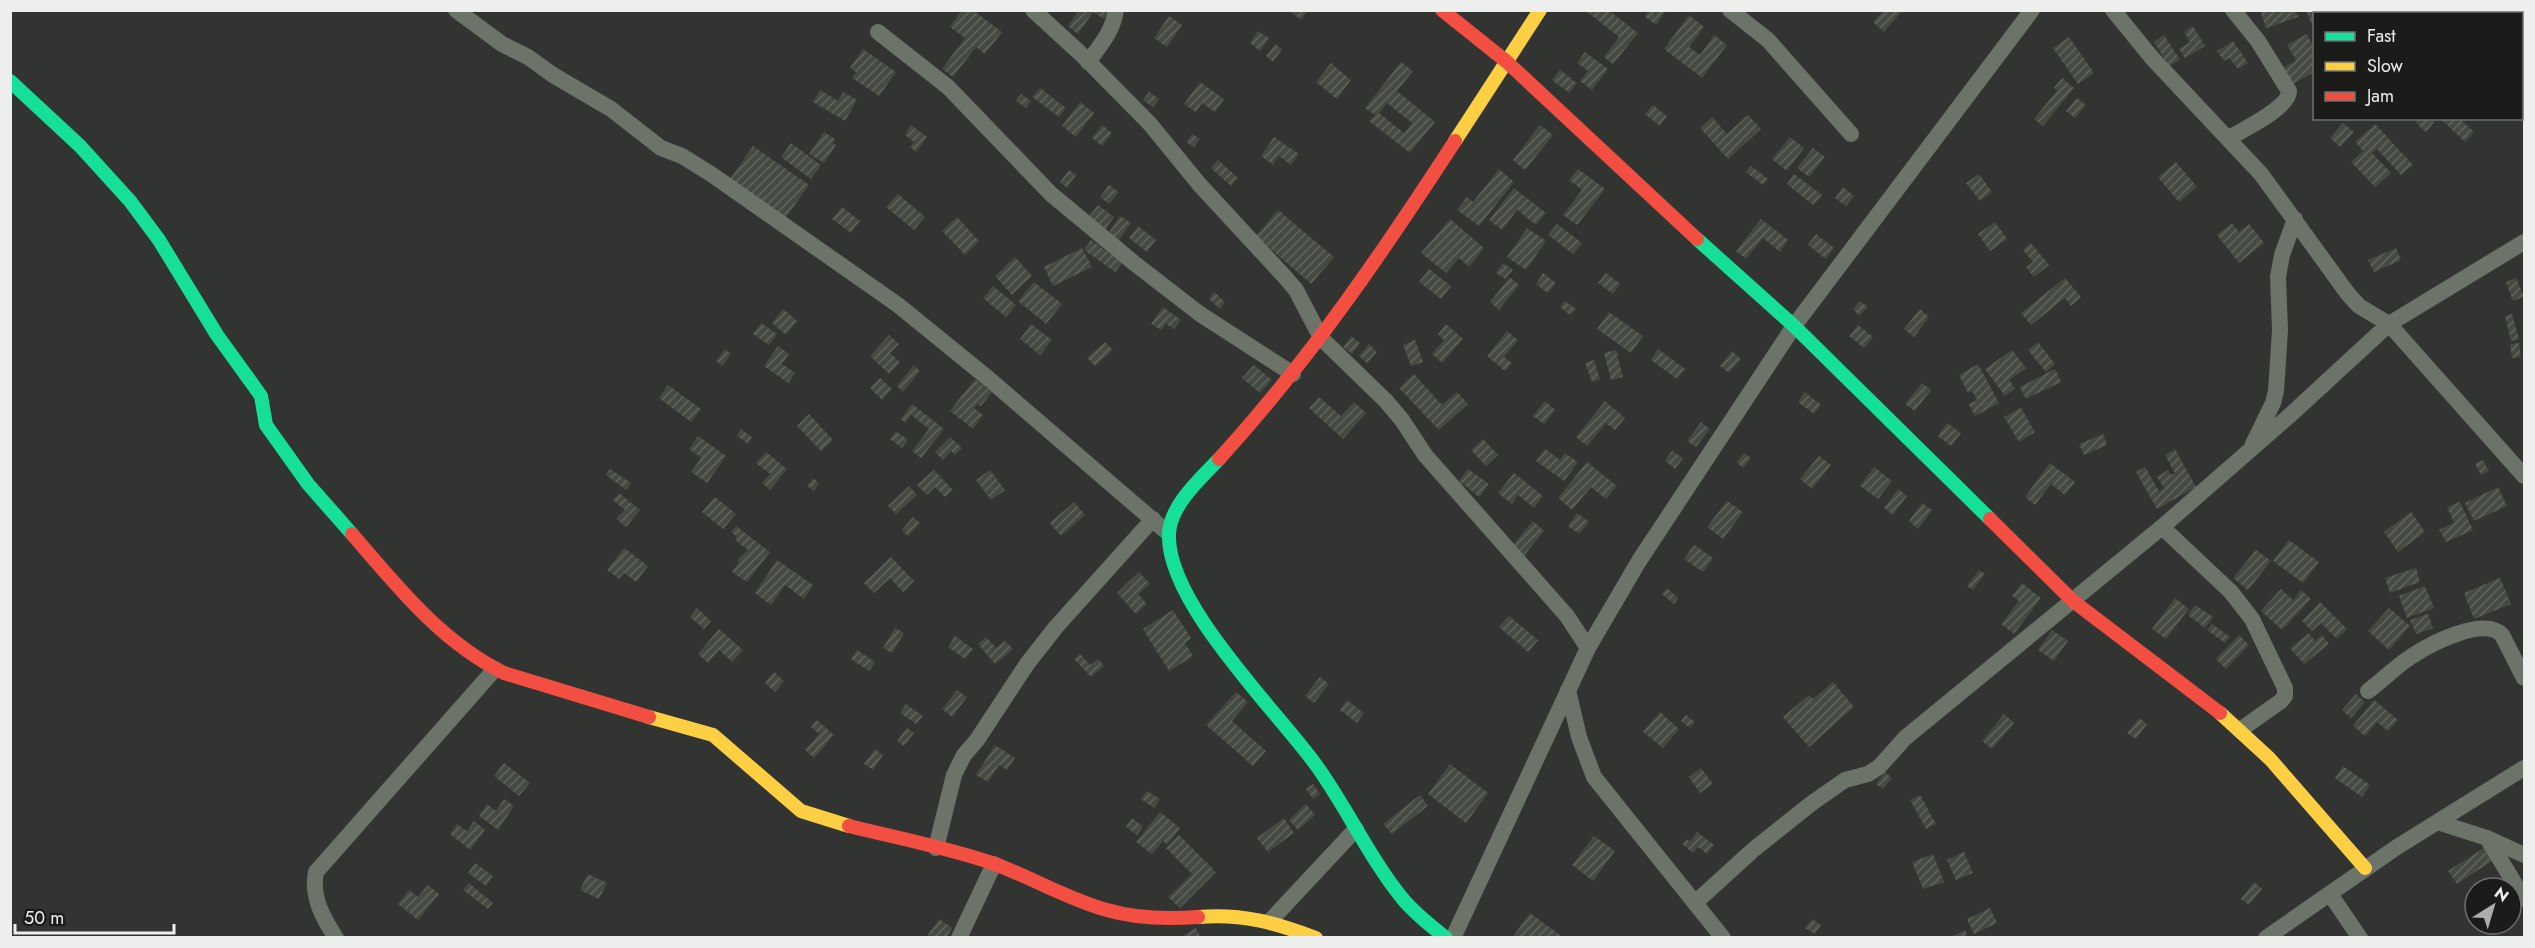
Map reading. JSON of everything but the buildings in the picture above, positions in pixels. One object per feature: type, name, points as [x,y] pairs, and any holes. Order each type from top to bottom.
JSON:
[{"type":"street","points":[[456,10],[502,44],[528,57],[553,75],[610,109],[661,148],[682,156],[711,174],[898,305],[965,359],[1168,533]]},
{"type":"street","points":[[1033,10],[1150,124],[1199,184],[1284,276],[1296,291],[1321,338],[1391,407],[1425,455],[1567,616],[1588,648]]},
{"type":"street","points":[[1088,62],[1108,34],[1115,21],[1116,10]]},
{"type":"street","points":[[1442,10],[1507,62],[1741,280],[1794,326],[2073,601],[2192,690],[2240,730],[2315,808],[2365,868]]},
{"type":"street","points":[[1446,938],[1421,918],[1402,898],[1356,830],[1332,787],[1310,755],[1213,636],[1186,589],[1174,559],[1168,533],[1175,512],[1190,490],[1246,433],[1321,338],[1540,10]]},
{"type":"street","points":[[1730,10],[1768,40],[1851,134]]},
{"type":"street","points":[[1453,938],[1588,648],[1693,476],[1794,326],[2032,10]]},
{"type":"street","points":[[2113,10],[2152,58],[2229,138],[2295,219],[2348,294],[2359,306],[2389,324],[2524,476]]},
{"type":"street","points":[[2229,138],[2279,108],[2287,102],[2289,95],[2289,91],[2258,41],[2233,10]]},
{"type":"street","points":[[878,32],[948,87],[1051,194],[1134,263],[1200,314],[1293,374]]},
{"type":"street","points":[[10,81],[80,146],[130,201],[261,396],[266,425],[308,484],[414,605],[461,647],[495,669],[594,702],[705,731],[720,740],[772,788],[808,814],[827,821],[994,864],[1106,910],[1136,916],[1171,919],[1217,915],[1270,921],[1316,938]]},
{"type":"street","points":[[2250,451],[2273,404],[2276,390],[2280,330],[2278,277],[2282,255],[2295,219]]},
{"type":"street","points":[[1696,902],[1753,850],[1821,797],[1845,780],[1868,774],[1879,767],[1896,746],[1918,727],[2073,601],[2250,451],[2389,324],[2524,242]]},
{"type":"street","points":[[936,848],[958,764],[1027,664],[1056,627],[1153,519]]},
{"type":"street","points":[[2162,527],[2232,592],[2252,619],[2285,688],[2285,696],[2281,700],[2240,730]]},
{"type":"street","points":[[2368,691],[2410,657],[2429,646],[2485,627],[2498,631],[2502,635],[2524,678]]},
{"type":"street","points":[[336,938],[324,920],[317,901],[314,881],[316,872],[495,669]]},
{"type":"street","points":[[1568,690],[1579,737],[1594,777],[1723,938]]},
{"type":"street","points":[[2266,938],[2365,868],[2524,768]]},
{"type":"street","points":[[2437,822],[2487,838],[2524,855]]},
{"type":"street","points":[[1270,921],[1356,830]]},
{"type":"street","points":[[2487,838],[2524,899]]},
{"type":"street","points":[[959,938],[994,864]]},
{"type":"street","points":[[2330,894],[2360,938]]},
{"type":"traffic: fast","points":[[10,81],[80,146],[130,201],[159,240],[217,335],[261,396],[266,425],[308,484],[352,534]]},
{"type":"traffic: fast","points":[[1697,239],[1794,326],[1990,519]]},
{"type":"traffic: fast","points":[[1219,459],[1188,493],[1171,523],[1169,534],[1173,561],[1185,591],[1226,654],[1316,765],[1368,849],[1402,898],[1446,938]]},
{"type":"traffic: slow","points":[[1455,141],[1540,10]]},
{"type":"traffic: slow","points":[[2220,713],[2270,759],[2365,868]]},
{"type":"traffic: slow","points":[[649,717],[713,735],[801,811],[849,826]]},
{"type":"traffic: slow","points":[[1198,917],[1230,916],[1258,920],[1316,938]]},
{"type":"traffic: jam","points":[[1442,10],[1507,62],[1697,239]]},
{"type":"traffic: jam","points":[[1219,459],[1314,345],[1400,224],[1455,141]]},
{"type":"traffic: jam","points":[[1990,519],[2073,601],[2220,713]]},
{"type":"traffic: jam","points":[[352,534],[421,611],[460,646],[481,660],[504,673],[649,717]]},
{"type":"traffic: jam","points":[[849,826],[974,857],[1078,900],[1118,913],[1152,918],[1198,917]]}]
